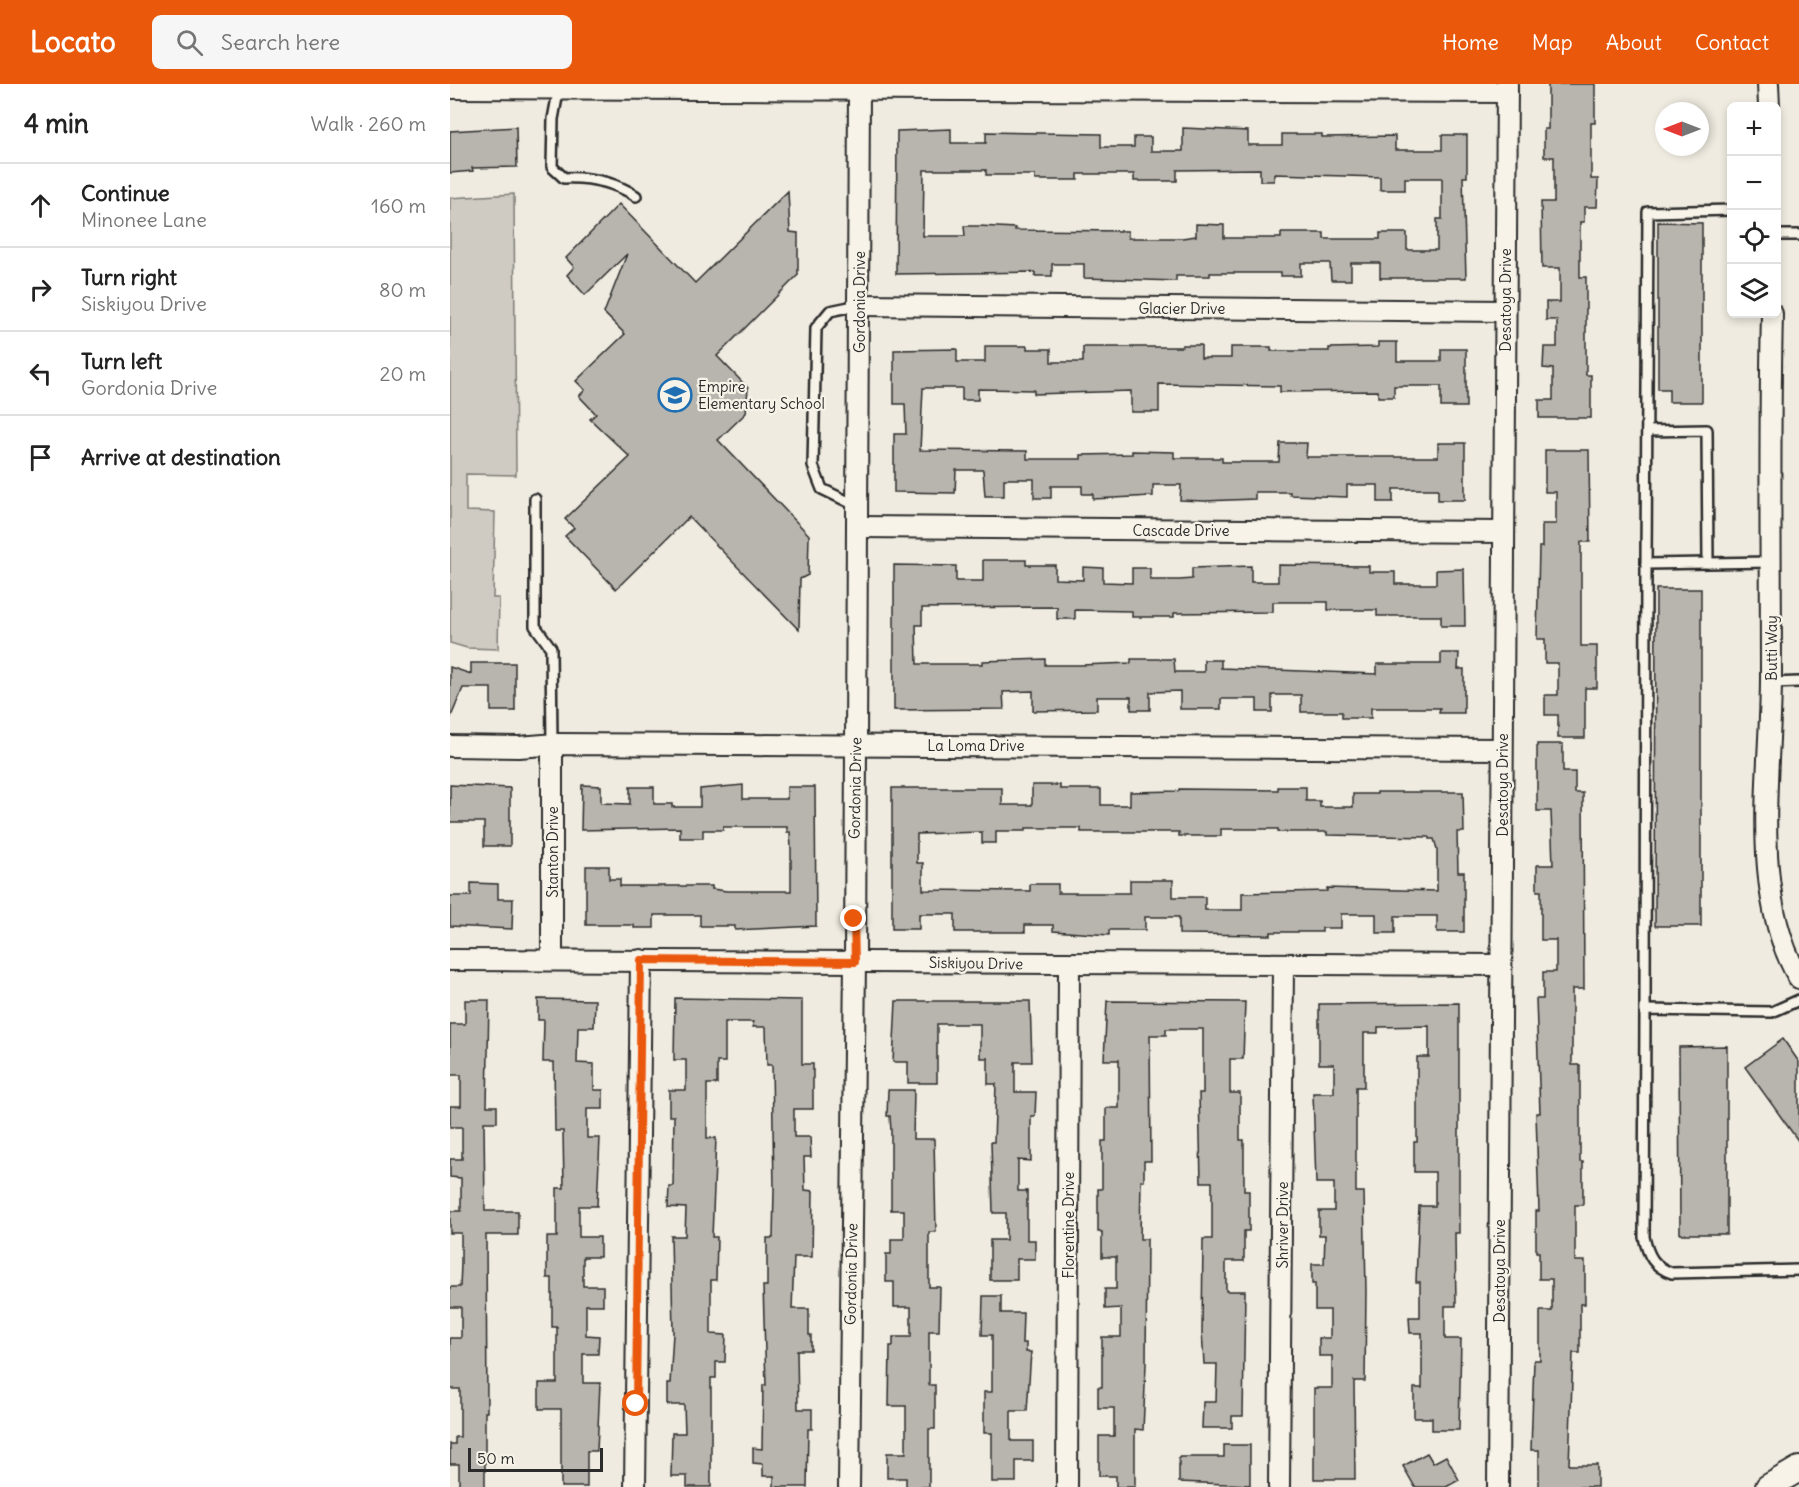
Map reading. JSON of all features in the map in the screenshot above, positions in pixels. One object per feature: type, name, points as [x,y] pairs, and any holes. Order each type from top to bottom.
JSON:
[{"type":"street","points":[[1768,84],[1768,102]]},
{"type":"street","points":[[450,88],[559,86],[860,89],[1507,88]]},
{"type":"street","name":"Desatoya Drive","points":[[1498,1487],[1507,88]]},
{"type":"street","name":"Gordonia Drive","points":[[849,1487],[855,962],[860,89]]},
{"type":"street","name":"Glacier Drive","points":[[859,305],[1504,311]]},
{"type":"street","name":"Butti Way","points":[[1772,318],[1771,683],[1767,825],[1771,885],[1780,933],[1799,978]]},
{"type":"street","name":"Cascade Drive","points":[[857,527],[1504,532]]},
{"type":"street","name":"La Loma Drive","points":[[450,746],[519,747],[552,744],[1502,749]]},
{"type":"street","name":"Stanton Drive","points":[[552,744],[552,960]]},
{"type":"street","name":"Siskiyou Drive","points":[[450,960],[1501,966]]},
{"type":"street","points":[[635,1487],[641,960]]},
{"type":"street","name":"Florentine Drive","points":[[1067,1487],[1069,964]]},
{"type":"street","name":"Shriver Drive","points":[[1279,1487],[1282,964]]},
{"type":"street","points":[[1768,1487],[1799,1469]]},
{"type":"lane","points":[[559,86],[554,119],[552,167],[564,178],[583,177],[621,186],[636,196]]},
{"type":"lane","points":[[1727,210],[1648,212],[1644,1237],[1652,1260],[1662,1270],[1672,1273],[1799,1270]]},
{"type":"lane","points":[[1781,235],[1799,235]]},
{"type":"lane","points":[[857,506],[822,489],[813,466],[816,328],[830,311],[859,305]]},
{"type":"lane","points":[[1647,432],[1707,430],[1708,563]]},
{"type":"lane","points":[[535,499],[535,626],[551,648],[552,744]]},
{"type":"lane","points":[[1646,564],[1771,562]]},
{"type":"lane","points":[[1771,683],[1799,682]]},
{"type":"lane","points":[[1645,1010],[1772,1012],[1799,1000]]},
{"type":"shaded area","points":[[514,194],[516,475],[466,474],[466,511],[495,512],[493,598],[499,598],[498,649],[467,648],[450,643],[450,198]]},
{"type":"building","points":[[1548,84],[1595,84],[1595,123],[1591,123],[1591,179],[1598,179],[1597,207],[1584,207],[1584,222],[1580,222],[1580,277],[1586,277],[1586,375],[1591,375],[1591,418],[1539,418],[1539,400],[1553,400],[1553,369],[1543,368],[1544,347],[1557,347],[1557,320],[1546,320],[1546,302],[1560,302],[1560,268],[1542,268],[1541,202],[1554,202],[1554,157],[1544,157],[1544,129],[1548,129]]},
{"type":"building","points":[[516,127],[517,167],[472,168],[473,171],[450,173],[450,131]]},
{"type":"building","points":[[1183,128],[1248,131],[1248,145],[1282,145],[1282,134],[1322,134],[1322,137],[1395,136],[1395,150],[1442,150],[1442,135],[1467,135],[1467,177],[1463,177],[1466,278],[1380,278],[1380,263],[1351,263],[1351,280],[1331,280],[1330,263],[1301,263],[1301,276],[1281,276],[1281,273],[1210,273],[1210,276],[1176,276],[1176,281],[1084,278],[1084,264],[1052,264],[1052,276],[1035,276],[1035,272],[896,274],[897,131],[951,129],[951,143],[986,143],[986,132],[1101,134],[1101,147],[1134,147],[1134,137],[1151,137],[1151,151],[1183,151]],"holes":[[[1260,169],[1260,181],[1274,181],[1274,174],[1380,177],[1380,190],[1405,190],[1405,178],[1442,178],[1442,219],[1437,219],[1437,250],[1407,250],[1407,233],[1380,233],[1380,239],[1324,239],[1324,233],[1281,233],[1281,238],[1224,238],[1224,225],[1196,224],[1196,236],[1182,238],[1128,238],[1128,231],[1015,230],[1015,228],[979,226],[964,226],[965,236],[923,236],[924,170],[986,170],[986,175],[1035,175],[1035,180],[1078,180],[1078,174],[1134,174],[1134,181],[1177,181],[1177,170]]]},
{"type":"building","points":[[788,191],[790,232],[798,233],[798,275],[717,356],[748,388],[746,413],[718,440],[809,535],[808,575],[800,579],[799,630],[689,517],[616,589],[565,536],[574,528],[565,519],[630,457],[590,419],[596,414],[579,396],[585,390],[576,381],[625,334],[604,313],[627,254],[585,295],[567,275],[574,267],[566,258],[619,204],[695,283]]},
{"type":"building","points":[[1658,222],[1702,223],[1702,402],[1669,402],[1669,389],[1658,389]]},
{"type":"building","points":[[1378,342],[1397,342],[1397,361],[1441,361],[1441,349],[1466,349],[1466,407],[1441,407],[1441,386],[1394,386],[1394,397],[1378,397],[1378,391],[1280,392],[1280,386],[1159,384],[1159,412],[1131,412],[1131,391],[1034,394],[1034,390],[978,389],[978,400],[962,400],[962,388],[923,388],[920,450],[1027,451],[1027,459],[1081,459],[1081,455],[1132,454],[1132,451],[1174,452],[1174,458],[1222,458],[1222,462],[1279,462],[1280,443],[1307,443],[1306,457],[1438,457],[1438,443],[1465,443],[1465,500],[1438,500],[1438,489],[1393,489],[1393,502],[1378,502],[1378,485],[1347,485],[1347,497],[1290,495],[1290,492],[1255,492],[1255,499],[1204,501],[1180,500],[1181,485],[1153,485],[1153,496],[1093,499],[1093,494],[1082,494],[1082,486],[1051,486],[1051,498],[1034,498],[1034,479],[1004,479],[1004,496],[985,496],[983,470],[956,470],[955,493],[894,492],[894,434],[906,434],[905,404],[894,404],[894,350],[957,349],[957,362],[985,362],[985,346],[1027,346],[1027,349],[1051,349],[1051,362],[1083,362],[1083,347],[1201,345],[1201,358],[1231,358],[1231,347],[1271,347],[1271,351],[1329,351],[1329,348],[1378,347]]},
{"type":"building","points":[[1545,450],[1589,450],[1590,542],[1581,542],[1581,646],[1597,646],[1597,688],[1585,688],[1585,738],[1558,738],[1558,715],[1545,715],[1545,695],[1558,695],[1558,663],[1545,663],[1545,639],[1537,639],[1539,547],[1542,547],[1542,524],[1556,524],[1556,492],[1545,492]]},
{"type":"building","points":[[983,560],[1026,560],[1026,565],[1055,565],[1055,579],[1083,580],[1083,567],[1103,568],[1103,582],[1132,583],[1132,568],[1150,568],[1150,580],[1180,580],[1192,579],[1192,568],[1251,566],[1251,582],[1278,582],[1278,565],[1369,566],[1369,572],[1395,572],[1395,584],[1436,584],[1436,570],[1464,569],[1465,626],[1441,626],[1441,616],[1377,616],[1377,610],[1328,610],[1328,602],[1273,602],[1273,612],[1174,613],[1174,617],[1132,617],[1132,611],[1075,610],[1075,619],[1057,619],[1057,607],[922,608],[922,625],[916,625],[917,664],[982,664],[982,661],[1045,659],[1045,665],[1081,665],[1131,663],[1131,659],[1174,659],[1175,672],[1204,672],[1204,660],[1221,660],[1221,668],[1377,674],[1377,664],[1441,664],[1441,653],[1459,653],[1458,669],[1464,669],[1464,713],[1439,713],[1440,708],[1371,708],[1371,718],[1342,718],[1342,712],[1301,712],[1301,695],[1272,695],[1272,712],[1257,712],[1257,699],[1221,699],[1221,709],[1180,709],[1180,691],[1150,692],[1150,710],[1131,710],[1131,697],[1097,697],[1097,710],[1033,711],[1033,691],[1003,692],[1004,709],[894,710],[894,565],[956,566],[956,581],[983,581]]},
{"type":"building","points":[[1656,589],[1701,589],[1701,926],[1655,926]]},
{"type":"building","points":[[471,663],[515,663],[515,711],[491,711],[491,688],[463,688],[450,719],[450,667],[471,674]]},
{"type":"building","points":[[1537,744],[1563,744],[1563,772],[1575,772],[1575,793],[1583,793],[1584,989],[1572,989],[1572,1065],[1580,1065],[1580,1162],[1583,1162],[1583,1205],[1575,1205],[1575,1261],[1585,1261],[1585,1304],[1580,1304],[1580,1353],[1573,1353],[1569,1465],[1597,1465],[1597,1487],[1539,1487],[1539,1450],[1531,1450],[1534,1360],[1540,1360],[1540,1311],[1552,1311],[1552,1279],[1539,1279],[1539,1252],[1536,1252],[1536,1211],[1539,1211],[1536,1113],[1540,1113],[1536,999],[1543,999],[1543,972],[1556,972],[1556,940],[1541,940],[1541,891],[1537,891],[1537,865],[1553,865],[1551,811],[1537,811]]},
{"type":"building","points":[[450,785],[510,788],[510,846],[484,846],[484,822],[450,822]]},
{"type":"building","points":[[582,785],[601,786],[601,803],[630,804],[630,787],[654,787],[654,804],[672,804],[672,807],[700,807],[700,789],[743,785],[743,799],[787,799],[787,787],[815,787],[816,926],[735,930],[735,926],[700,926],[700,915],[654,915],[654,928],[634,928],[634,925],[586,925],[586,866],[609,866],[609,879],[620,879],[620,886],[712,886],[712,889],[727,891],[791,891],[791,848],[790,832],[787,832],[787,827],[723,827],[723,830],[703,830],[703,838],[680,838],[680,828],[581,830]]},
{"type":"building","points":[[1032,785],[1060,785],[1060,789],[1101,789],[1101,805],[1130,805],[1130,792],[1179,791],[1179,789],[1278,790],[1278,787],[1306,787],[1306,801],[1320,801],[1320,807],[1353,807],[1353,794],[1463,792],[1464,832],[1457,832],[1458,872],[1464,872],[1464,932],[1437,932],[1437,916],[1395,916],[1395,933],[1376,933],[1376,914],[1341,914],[1341,928],[1322,928],[1322,932],[1271,932],[1271,935],[1179,934],[1179,917],[1145,917],[1145,930],[1109,930],[1109,935],[1053,931],[1053,925],[1025,925],[1025,932],[955,932],[955,914],[919,914],[919,929],[892,929],[892,788],[1002,788],[1002,805],[1032,805]],"holes":[[[1026,828],[1081,828],[1081,832],[1179,832],[1179,836],[1221,836],[1221,829],[1278,829],[1278,832],[1327,832],[1327,835],[1429,837],[1429,839],[1434,839],[1437,849],[1437,891],[1327,888],[1327,891],[1242,893],[1242,910],[1205,910],[1205,897],[1173,897],[1173,880],[1130,880],[1130,893],[1058,893],[1058,884],[1030,884],[1030,891],[923,890],[923,863],[917,863],[917,834],[982,832],[982,843],[996,843],[996,831],[1026,831]]]},
{"type":"building","points":[[471,883],[498,884],[498,899],[513,899],[512,929],[450,926],[450,896],[471,896]]},
{"type":"building","points":[[675,998],[802,1000],[802,1064],[813,1064],[813,1109],[794,1109],[794,1137],[810,1137],[811,1157],[804,1157],[805,1190],[813,1191],[812,1257],[794,1257],[792,1309],[809,1309],[811,1350],[797,1350],[798,1409],[812,1409],[812,1429],[808,1429],[807,1487],[774,1487],[774,1476],[763,1476],[763,1464],[753,1463],[753,1448],[762,1449],[763,1385],[766,1385],[763,1286],[767,1286],[767,1238],[773,1238],[774,1190],[772,1065],[767,1065],[766,1027],[753,1027],[753,1022],[725,1022],[725,1062],[717,1062],[717,1084],[707,1084],[707,1138],[716,1138],[712,1237],[717,1237],[716,1280],[711,1280],[711,1334],[726,1335],[725,1362],[716,1362],[716,1378],[711,1378],[711,1487],[687,1487],[687,1476],[671,1476],[672,1433],[685,1433],[684,1405],[667,1405],[673,1333],[671,1236],[685,1236],[686,1208],[668,1207],[669,1186],[673,1186],[674,1116],[669,1116],[669,1090],[686,1090],[686,1060],[674,1060]]},
{"type":"building","points":[[538,999],[595,1000],[594,1027],[578,1027],[577,1063],[594,1064],[594,1090],[603,1090],[603,1109],[587,1109],[587,1138],[600,1138],[597,1206],[579,1206],[579,1237],[600,1237],[600,1257],[583,1257],[583,1286],[603,1286],[603,1305],[586,1305],[586,1335],[599,1336],[598,1354],[583,1354],[583,1383],[600,1383],[597,1451],[587,1451],[587,1487],[561,1487],[561,1409],[539,1409],[539,1383],[557,1383],[557,1327],[552,1327],[552,1278],[547,1278],[547,1237],[557,1237],[557,1188],[564,1188],[563,1131],[555,1131],[554,1062],[543,1062],[544,1020],[538,1020]]},
{"type":"building","points":[[465,1000],[489,1000],[487,1106],[497,1106],[497,1122],[484,1122],[485,1211],[518,1211],[518,1235],[486,1235],[485,1487],[459,1487],[459,1464],[450,1464],[450,1444],[455,1444],[455,1437],[460,1437],[460,1389],[450,1389],[450,1338],[461,1338],[461,1307],[450,1307],[450,1287],[460,1287],[461,1233],[450,1233],[450,1211],[461,1211],[461,1178],[450,1177],[450,1159],[462,1159],[462,1127],[450,1127],[450,1106],[461,1106],[461,1075],[450,1075],[450,1024],[465,1024]]},
{"type":"building","points":[[896,1001],[1030,1001],[1032,1062],[1015,1062],[1015,1092],[1036,1092],[1035,1116],[1031,1116],[1031,1161],[1018,1160],[1018,1191],[1027,1191],[1027,1240],[1035,1240],[1035,1259],[1017,1259],[1017,1280],[990,1280],[990,1240],[1006,1240],[1006,1213],[993,1213],[991,1142],[994,1142],[996,1084],[988,1084],[988,1058],[980,1058],[980,1024],[937,1024],[937,1083],[908,1083],[908,1062],[893,1062]]},
{"type":"building","points":[[1107,1001],[1245,1002],[1243,1059],[1230,1059],[1230,1093],[1240,1093],[1240,1140],[1244,1140],[1244,1191],[1249,1191],[1249,1231],[1244,1231],[1244,1261],[1226,1261],[1226,1291],[1245,1291],[1243,1416],[1232,1416],[1232,1428],[1202,1428],[1203,1402],[1216,1402],[1217,1364],[1204,1364],[1202,1332],[1203,1239],[1212,1239],[1212,1182],[1201,1182],[1199,1093],[1203,1093],[1203,1029],[1166,1029],[1166,1035],[1150,1035],[1151,1161],[1144,1161],[1144,1181],[1141,1181],[1140,1239],[1147,1239],[1146,1364],[1143,1430],[1135,1429],[1135,1487],[1116,1487],[1116,1476],[1099,1476],[1099,1436],[1114,1436],[1114,1408],[1098,1408],[1098,1387],[1102,1387],[1102,1337],[1121,1337],[1121,1308],[1105,1309],[1105,1289],[1116,1289],[1116,1257],[1102,1257],[1102,1232],[1098,1232],[1098,1189],[1102,1189],[1102,1141],[1106,1141],[1106,1108],[1119,1108],[1119,1060],[1104,1060]]},
{"type":"building","points":[[1459,1003],[1459,1233],[1455,1233],[1456,1306],[1445,1306],[1445,1339],[1461,1339],[1459,1430],[1432,1430],[1432,1418],[1414,1418],[1414,1388],[1422,1388],[1422,1333],[1410,1333],[1409,1317],[1420,1317],[1420,1282],[1416,1282],[1419,1206],[1435,1206],[1435,1172],[1414,1172],[1414,1142],[1417,1142],[1417,1057],[1429,1057],[1429,1026],[1378,1027],[1378,1033],[1364,1033],[1364,1087],[1356,1087],[1356,1192],[1364,1192],[1366,1290],[1365,1381],[1354,1381],[1355,1479],[1314,1479],[1314,1388],[1332,1388],[1332,1356],[1319,1356],[1319,1338],[1330,1338],[1330,1310],[1315,1310],[1312,1264],[1324,1264],[1325,1235],[1319,1235],[1319,1211],[1334,1211],[1334,1183],[1316,1183],[1313,1093],[1334,1093],[1334,1064],[1319,1064],[1319,1004]]},
{"type":"building","points":[[1783,1039],[1799,1062],[1799,1142],[1745,1067]]},
{"type":"building","points":[[1727,1046],[1727,1234],[1680,1234],[1679,1047]]},
{"type":"building","points":[[888,1090],[914,1090],[913,1139],[934,1139],[936,1232],[929,1232],[929,1287],[940,1287],[939,1331],[929,1331],[929,1385],[935,1385],[935,1429],[929,1429],[929,1487],[906,1487],[906,1478],[887,1478],[887,1453],[906,1453],[906,1406],[889,1406],[890,1346],[893,1346],[893,1337],[911,1337],[911,1307],[894,1307],[894,1282],[886,1282],[886,1254],[891,1254],[891,1239],[904,1239],[904,1210],[891,1210],[891,1131],[890,1116],[887,1116]]},
{"type":"building","points":[[983,1296],[1001,1296],[1001,1313],[1023,1313],[1022,1343],[1026,1343],[1026,1352],[1031,1352],[1027,1411],[1011,1411],[1011,1441],[1033,1441],[1033,1461],[1016,1461],[1016,1482],[992,1482],[992,1433],[984,1433],[984,1392],[992,1392],[992,1335],[982,1335]]},
{"type":"building","points":[[1224,1445],[1250,1445],[1250,1485],[1179,1482],[1179,1457],[1224,1457]]},
{"type":"building","points":[[1427,1453],[1433,1463],[1446,1456],[1459,1480],[1446,1487],[1415,1487],[1403,1466]]},
{"type":"place","name":"Empire Elementary School","points":[[675,395]]},
{"type":"route","points":[[636,1404],[641,960],[855,962],[854,919]]}]
